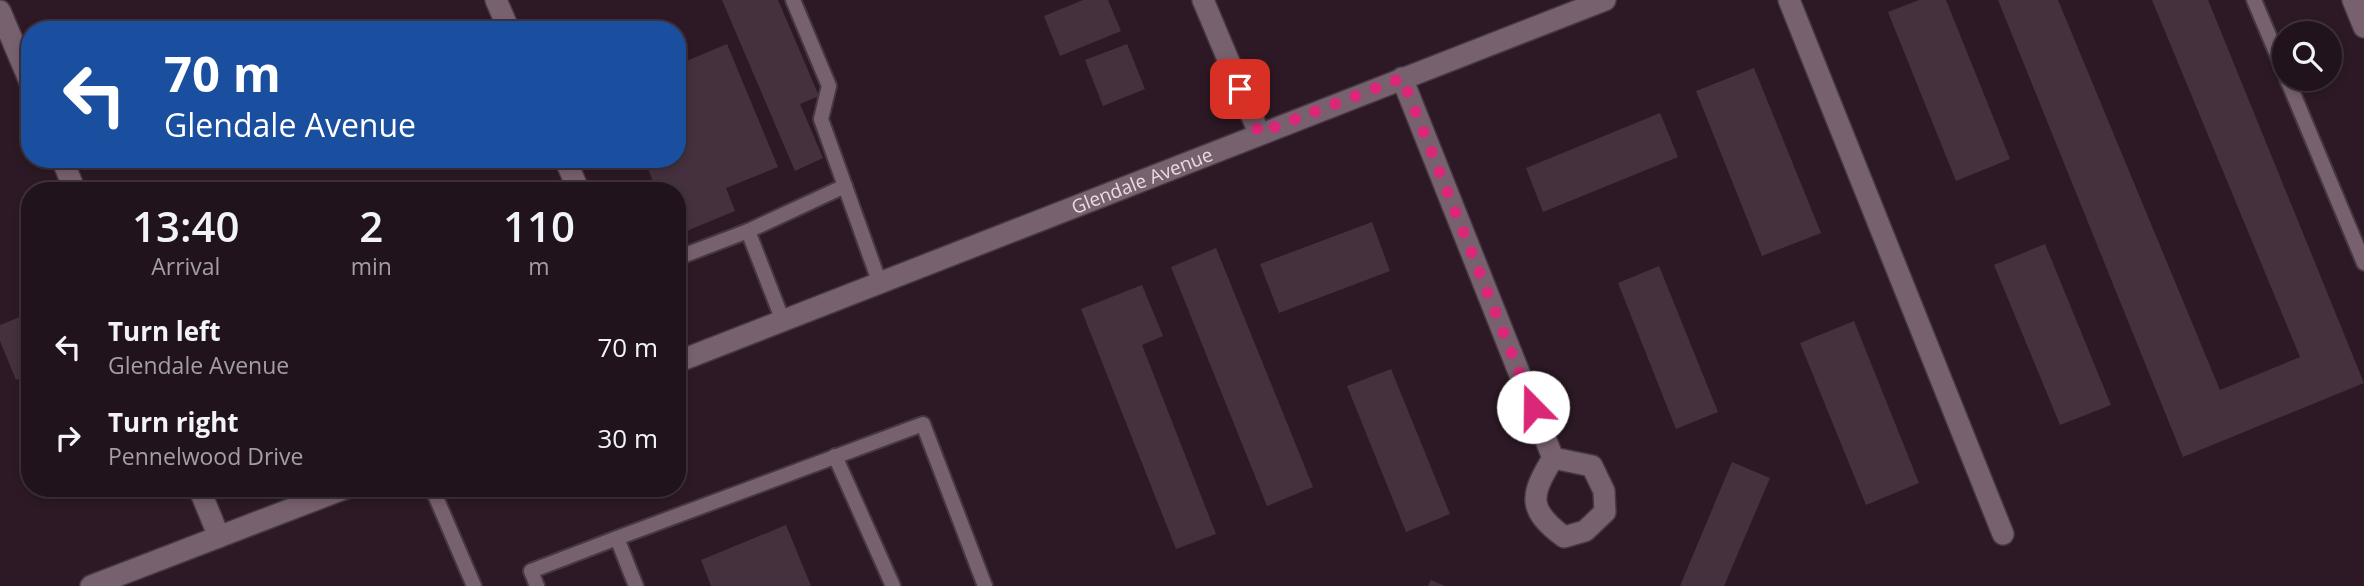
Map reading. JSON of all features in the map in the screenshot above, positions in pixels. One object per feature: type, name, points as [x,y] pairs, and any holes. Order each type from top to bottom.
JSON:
[{"type":"street","points":[[496,0],[505,21]]},
{"type":"street","points":[[1203,0],[1259,133]]},
{"type":"street","name":"Glendale Avenue","points":[[686,359],[1605,0]]},
{"type":"street","points":[[1789,0],[2003,534]]},
{"type":"street","points":[[2353,0],[2364,27]]},
{"type":"street","points":[[0,11],[21,61]]},
{"type":"street","points":[[1402,78],[1553,458]]},
{"type":"street","points":[[203,497],[219,537]]},
{"type":"street","points":[[91,586],[323,497]]},
{"type":"lane","points":[[793,0],[829,86],[821,119],[880,284]]},
{"type":"lane","points":[[2254,0],[2272,43]]},
{"type":"lane","points":[[2292,91],[2364,263]]},
{"type":"lane","points":[[686,255],[748,231],[845,186]]},
{"type":"lane","points":[[748,231],[783,321]]},
{"type":"lane","points":[[537,586],[531,571],[923,424],[985,586]]},
{"type":"lane","points":[[835,456],[892,586]]},
{"type":"lane","points":[[436,497],[474,586]]},
{"type":"lane","points":[[617,538],[636,586]]},
{"type":"building","points":[[722,0],[778,0],[819,96],[800,104],[823,158],[795,171]]},
{"type":"building","points":[[1083,0],[1108,0],[1121,31],[1060,56],[1044,16]]},
{"type":"building","points":[[1919,0],[1946,0],[2010,159],[1956,181],[1888,12]]},
{"type":"building","points":[[1998,0],[2058,0],[2220,390],[2300,357],[2152,0],[2208,0],[2364,383],[2183,457]]},
{"type":"building","points":[[727,44],[778,167],[726,188],[735,211],[686,231],[686,182],[653,182],[648,168],[686,168],[686,61]]},
{"type":"building","points":[[1127,44],[1145,89],[1103,106],[1085,60]]},
{"type":"building","points":[[1754,68],[1821,233],[1762,256],[1696,91]]},
{"type":"building","points":[[1660,113],[1678,157],[1543,212],[1526,168]]},
{"type":"building","points":[[1372,222],[1390,271],[1279,313],[1260,264]]},
{"type":"building","points":[[2045,244],[2111,405],[2060,425],[1994,265]]},
{"type":"building","points":[[1216,248],[1313,487],[1267,506],[1171,267]]},
{"type":"building","points":[[1659,266],[1718,412],[1676,429],[1618,283]]},
{"type":"building","points":[[1142,285],[1163,336],[1142,345],[1216,534],[1176,549],[1081,309]]},
{"type":"building","points":[[21,317],[21,378],[16,380],[0,341],[0,325]]},
{"type":"building","points":[[1854,321],[1919,483],[1866,505],[1800,343]]},
{"type":"building","points":[[1391,369],[1450,514],[1406,532],[1347,386]]},
{"type":"building","points":[[1732,462],[1770,478],[1724,586],[1680,586]]},
{"type":"building","points":[[786,525],[811,586],[711,586],[701,560]]},
{"type":"building","points":[[1431,580],[1445,586],[1428,586]]},
{"type":"route","points":[[1240,89],[1259,133],[1402,78],[1533,407]]}]
